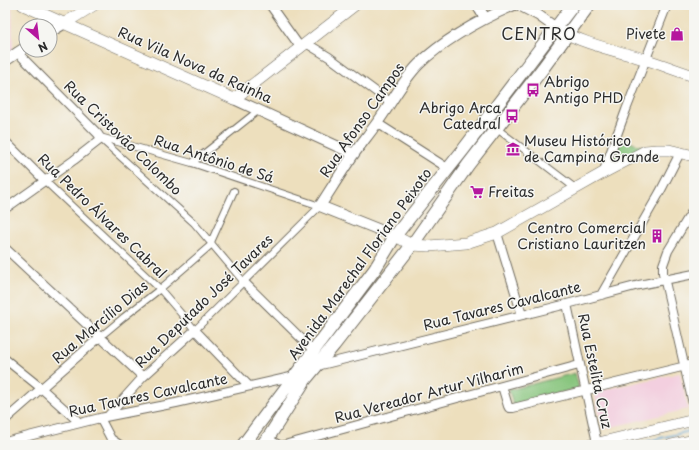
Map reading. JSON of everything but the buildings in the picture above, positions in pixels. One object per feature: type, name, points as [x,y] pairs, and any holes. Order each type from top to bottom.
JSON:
[{"type":"main road","name":"Rua Vila Nova da Rainha","points":[[23,5],[234,98]]},
{"type":"main road","points":[[62,22],[84,5]]},
{"type":"main road","points":[[62,22],[94,5]]},
{"type":"main road","points":[[234,98],[355,5]]},
{"type":"main road","name":"Avenida Marechal Floriano Peixoto","points":[[266,441],[314,351],[375,269],[395,236],[449,169],[574,5]]},
{"type":"main road","name":"Avenida Marechal Floriano Peixoto","points":[[243,445],[300,378],[316,366],[334,345],[412,245],[439,205],[589,5]]},
{"type":"main road","points":[[556,28],[567,35],[592,45],[645,59],[694,76]]},
{"type":"main road","points":[[395,236],[412,245],[429,246],[466,243],[497,233],[575,188],[645,151],[669,150],[694,156]]},
{"type":"main road","points":[[250,445],[282,405],[300,378]]},
{"type":"main road","points":[[594,444],[694,420]]},
{"type":"main road","points":[[671,445],[694,440]]},
{"type":"street","points":[[270,5],[303,45],[329,57],[390,102]]},
{"type":"street","points":[[477,5],[485,18]]},
{"type":"street","name":"Rua Afonso Campos","points":[[320,206],[390,102],[419,65],[443,46],[485,18],[514,5]]},
{"type":"street","points":[[519,5],[556,28]]},
{"type":"street","points":[[603,173],[645,59],[668,5]]},
{"type":"street","points":[[58,25],[62,22]]},
{"type":"street","points":[[5,60],[17,52]]},
{"type":"street","name":"Rua Cristovão Colombo","points":[[17,52],[101,138],[194,223],[243,281],[314,351]]},
{"type":"street","name":"Rua Vila Nova da Rainha","points":[[234,98],[354,154]]},
{"type":"street","points":[[192,163],[259,110]]},
{"type":"street","points":[[377,122],[449,169]]},
{"type":"street","points":[[496,128],[575,188]]},
{"type":"street","points":[[5,209],[45,181],[101,138]]},
{"type":"street","name":"Rua Antônio de Sá","points":[[101,138],[192,163],[320,206]]},
{"type":"street","name":"Rua Pedro Álvares Cabral","points":[[5,140],[45,181],[160,289],[194,330]]},
{"type":"street","points":[[601,295],[660,192],[680,153]]},
{"type":"street","points":[[212,243],[234,191]]},
{"type":"street","points":[[320,206],[395,236]]},
{"type":"street","name":"Rua Deputado José Tavares","points":[[104,417],[143,377],[281,246],[320,206]]},
{"type":"street","points":[[694,208],[665,257],[663,266],[664,280],[694,408]]},
{"type":"street","points":[[497,233],[522,315]]},
{"type":"street","name":"Rua Marcílio Dias","points":[[5,420],[100,337],[160,289],[212,243]]},
{"type":"street","points":[[5,248],[143,377]]},
{"type":"street","name":"Rua Tavares Cavalcante","points":[[316,366],[601,295],[694,274]]},
{"type":"street","name":"Rua Estelita Cruz","points":[[567,304],[586,390],[594,444]]},
{"type":"street","points":[[194,330],[249,386]]},
{"type":"street","points":[[5,359],[41,388],[80,423]]},
{"type":"street","points":[[502,386],[508,406],[511,408],[694,364]]},
{"type":"street","name":"Rua Vereador Artur Vilharim","points":[[284,445],[580,365]]},
{"type":"street","name":"Rua Tavares Cavalcante","points":[[5,442],[104,417],[176,403],[249,386],[300,378]]},
{"type":"street","points":[[104,417],[111,439],[120,445]]},
{"type":"street","points":[[266,441],[279,445]]},
{"type":"shaded area","points":[[5,5],[12,5],[13,50],[5,55]]},
{"type":"shaded area","points":[[680,373],[688,409],[603,429],[594,392]]},
{"type":"green space","points":[[621,139],[644,147],[612,162]]},
{"type":"green space","points":[[575,373],[579,388],[513,405],[509,390]]},
{"type":"waterway","points":[[632,445],[694,430]]},
{"type":"place","name":"Pivete","points":[[677,34]]},
{"type":"place","name":"Abrigo Antigo PHD","points":[[533,90]]},
{"type":"place","name":"Abrigo Arca Catedral","points":[[512,116]]},
{"type":"place","name":"Museu Histórico de Campina Grande","points":[[513,149]]},
{"type":"place","name":"Freitas","points":[[477,192]]},
{"type":"place","name":"Centro Comercial Cristiano Lauritzen","points":[[657,236]]},
{"type":"district","name":"CENTRO","points":[[539,34]]}]
